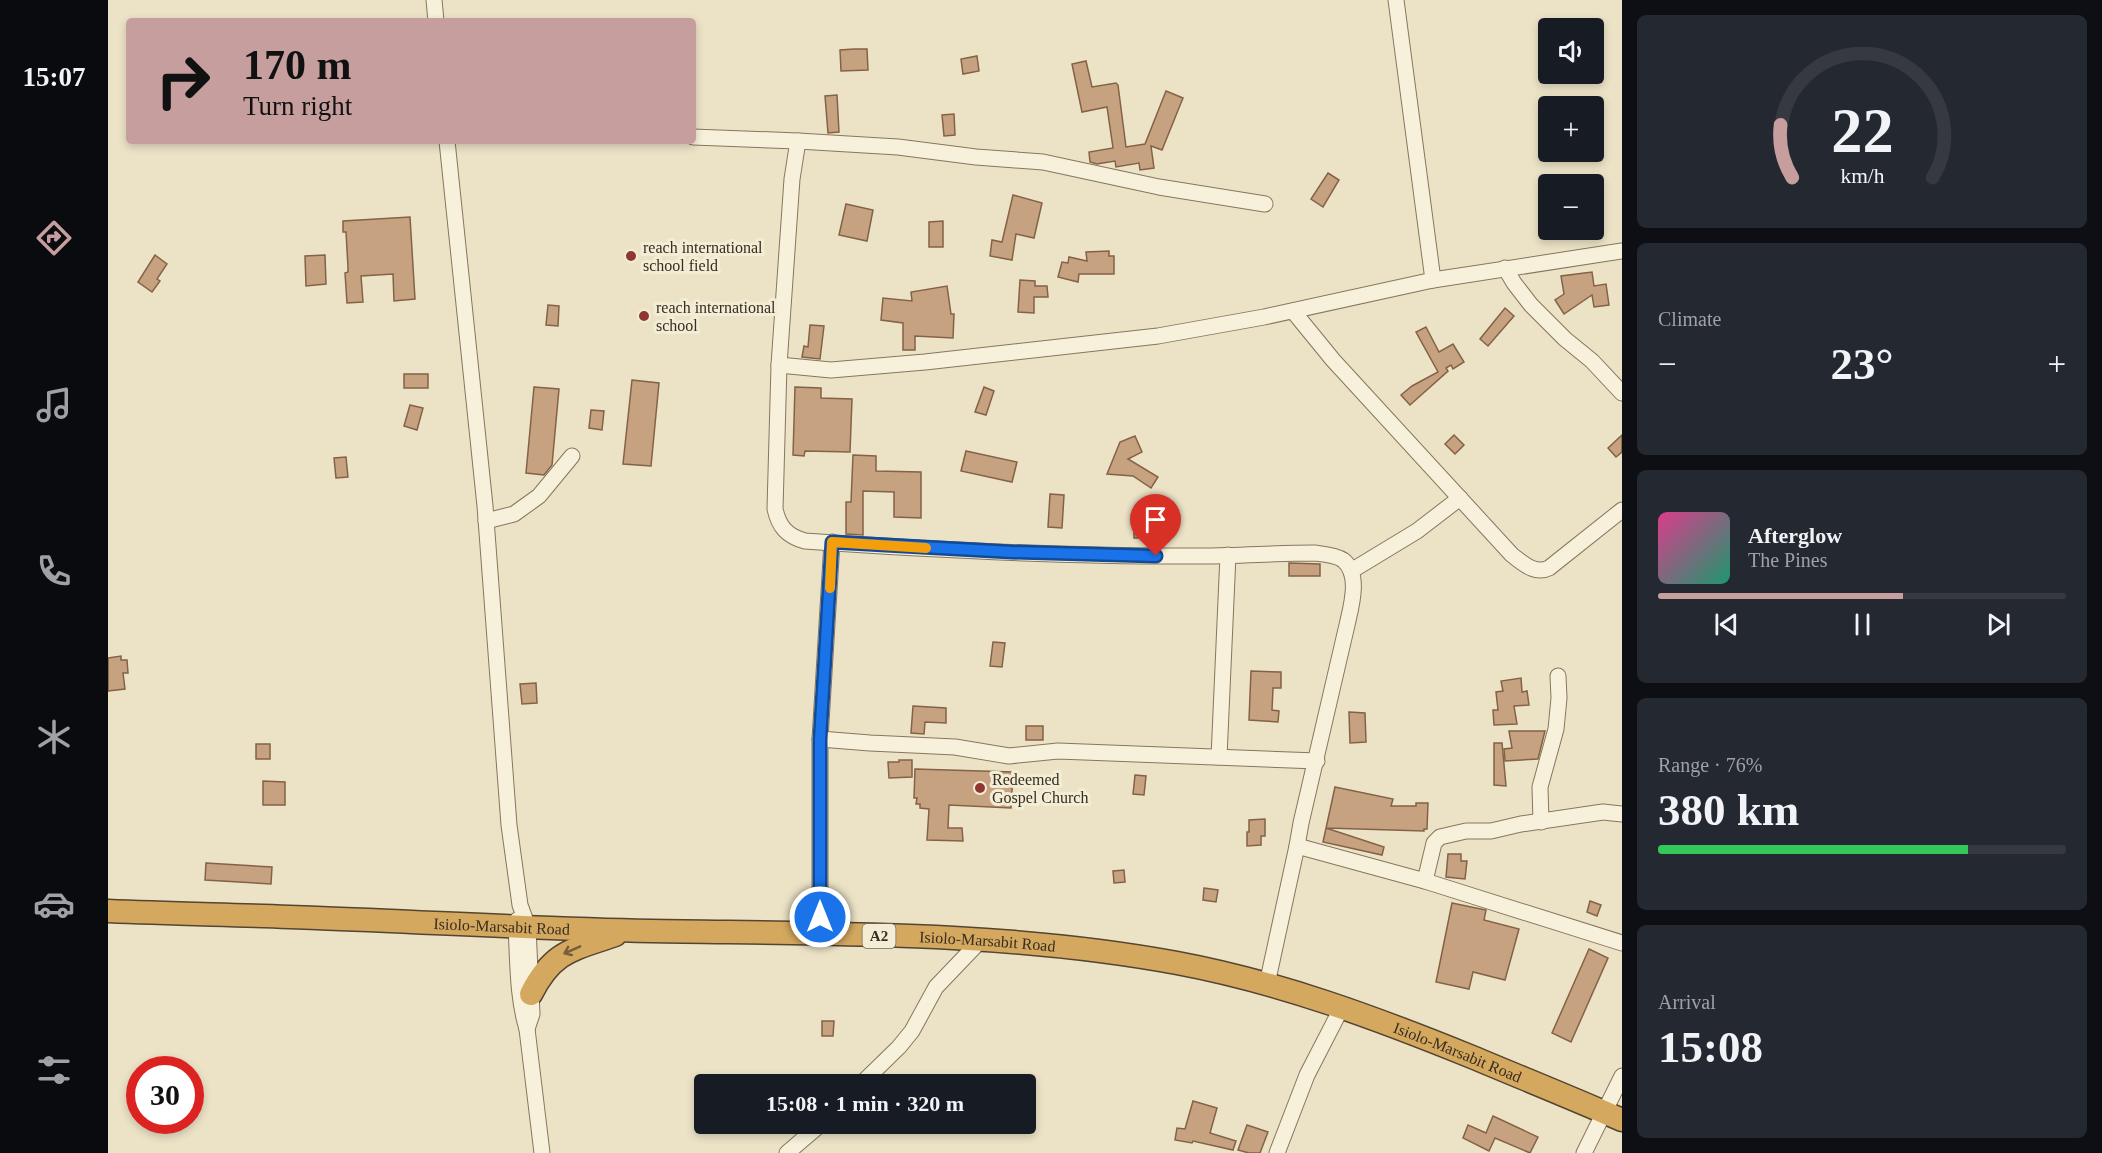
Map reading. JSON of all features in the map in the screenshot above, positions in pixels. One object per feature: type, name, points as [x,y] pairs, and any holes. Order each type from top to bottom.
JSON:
[{"type":"highway","name":"Isiolo-Marsabit Road","points":[[108,911],[521,920],[627,930],[820,934],[980,941],[1068,948],[1164,961],[1267,984],[1342,1007],[1533,1081],[1613,1116]]},
{"type":"highway","points":[[531,994],[543,972],[563,954],[627,930]]},
{"type":"street","points":[[434,0],[436,18]]},
{"type":"street","points":[[1396,0],[1433,280]]},
{"type":"street","points":[[696,136],[898,147],[976,157],[1043,162],[1159,188],[1265,204]]},
{"type":"street","points":[[798,141],[792,179],[779,365],[775,509],[778,522],[783,530],[794,538],[889,547],[1110,555],[1315,553],[1343,560],[1351,571],[1353,592],[1350,608],[1267,984]]},
{"type":"street","points":[[447,144],[486,521],[509,825],[531,994],[532,1014],[527,1029]]},
{"type":"street","points":[[779,365],[831,370],[1158,336],[1293,311],[1433,280],[1622,251]]},
{"type":"street","points":[[1505,268],[1514,284],[1531,305],[1565,339],[1593,361],[1622,393]]},
{"type":"street","points":[[1293,311],[1333,360],[1512,555],[1537,570],[1544,570],[1555,564],[1622,510]]},
{"type":"street","points":[[486,521],[514,514],[539,496],[572,456]]},
{"type":"street","points":[[1351,571],[1418,531],[1460,498]]},
{"type":"street","points":[[820,934],[820,739],[832,542]]},
{"type":"street","points":[[1219,757],[1228,555]]},
{"type":"street","points":[[1541,822],[1539,787],[1556,729],[1560,698],[1558,676]]},
{"type":"street","points":[[820,739],[955,747],[1009,756],[1058,751],[1317,761]]},
{"type":"street","points":[[1425,881],[1434,843],[1440,837],[1467,831],[1491,831],[1521,824],[1603,812],[1622,814]]},
{"type":"street","points":[[1298,846],[1425,881],[1622,943]]},
{"type":"street","points":[[521,920],[523,1015],[527,1029],[542,1153]]},
{"type":"street","points":[[871,1074],[912,1031],[936,987],[980,941]]},
{"type":"street","points":[[1277,1153],[1307,1075],[1342,1007]]},
{"type":"street","points":[[1584,1153],[1613,1116],[1622,1076]]},
{"type":"street","points":[[788,1153],[810,1134]]},
{"type":"building","points":[[867,49],[868,70],[841,71],[840,50]]},
{"type":"building","points":[[977,56],[979,71],[963,74],[961,59]]},
{"type":"building","points":[[1086,61],[1092,87],[1116,83],[1118,85],[1126,147],[1145,144],[1166,91],[1183,98],[1162,150],[1151,146],[1154,168],[1140,170],[1139,163],[1116,167],[1115,161],[1097,164],[1090,162],[1089,152],[1113,148],[1107,107],[1082,112],[1072,64]]},
{"type":"building","points":[[837,95],[839,132],[828,133],[825,96]]},
{"type":"building","points":[[954,114],[955,135],[944,136],[942,115]]},
{"type":"building","points":[[1328,173],[1339,180],[1323,207],[1311,199]]},
{"type":"building","points":[[1013,195],[1042,203],[1034,238],[1016,234],[1012,260],[990,256],[992,240],[1002,242]]},
{"type":"building","points":[[846,204],[873,210],[867,241],[839,235]]},
{"type":"building","points":[[410,217],[415,299],[394,301],[393,274],[361,276],[363,302],[347,303],[345,273],[348,272],[348,267],[343,221]]},
{"type":"building","points":[[943,221],[943,247],[929,247],[929,222]]},
{"type":"building","points":[[1109,251],[1109,256],[1114,256],[1114,274],[1079,274],[1078,282],[1058,277],[1062,262],[1068,263],[1069,257],[1087,261],[1086,252]]},
{"type":"building","points":[[155,255],[167,264],[157,279],[160,281],[152,292],[138,282]]},
{"type":"building","points":[[325,255],[326,284],[306,286],[305,256]]},
{"type":"building","points":[[1592,272],[1594,286],[1606,284],[1609,305],[1594,307],[1592,295],[1564,314],[1555,300],[1564,294],[1561,276]]},
{"type":"building","points":[[1020,280],[1035,281],[1035,286],[1047,286],[1048,297],[1034,297],[1034,313],[1018,312]]},
{"type":"building","points":[[947,286],[951,314],[954,314],[953,338],[915,336],[915,350],[903,350],[903,323],[881,320],[883,298],[912,301],[911,292]]},
{"type":"building","points":[[548,305],[559,306],[558,326],[546,325]]},
{"type":"building","points":[[1505,308],[1514,316],[1488,346],[1480,339]]},
{"type":"building","points":[[810,325],[824,326],[820,359],[802,357],[804,346],[808,347]]},
{"type":"building","points":[[1426,327],[1439,352],[1453,344],[1464,362],[1453,369],[1451,365],[1446,368],[1448,371],[1410,405],[1401,395],[1412,386],[1438,372],[1416,332]]},
{"type":"building","points":[[404,374],[428,374],[428,388],[404,388]]},
{"type":"building","points":[[632,380],[659,383],[651,466],[623,464]]},
{"type":"building","points":[[534,387],[559,389],[552,465],[544,475],[526,473]]},
{"type":"building","points":[[795,387],[821,388],[821,398],[852,399],[850,452],[805,451],[804,456],[793,455]]},
{"type":"building","points":[[984,387],[994,391],[986,415],[975,412]]},
{"type":"building","points":[[410,405],[423,408],[417,430],[404,426]]},
{"type":"building","points":[[591,410],[604,411],[602,430],[589,428]]},
{"type":"building","points":[[1454,435],[1464,445],[1455,454],[1445,444]]},
{"type":"building","points":[[1622,435],[1622,452],[1616,457],[1608,448]]},
{"type":"building","points":[[1135,436],[1142,452],[1128,459],[1158,477],[1151,488],[1133,476],[1107,474],[1120,442]]},
{"type":"building","points":[[966,451],[1017,462],[1012,482],[961,471]]},
{"type":"building","points":[[853,455],[876,456],[876,471],[921,472],[921,518],[894,517],[894,492],[863,491],[863,535],[846,534],[846,502],[851,502]]},
{"type":"building","points":[[346,457],[348,477],[336,478],[334,458]]},
{"type":"building","points":[[1050,494],[1064,495],[1062,528],[1048,527]]},
{"type":"building","points":[[1140,507],[1155,507],[1155,514],[1163,513],[1164,538],[1134,538],[1134,513],[1140,513]]},
{"type":"building","points":[[1289,563],[1320,564],[1320,576],[1289,576]]},
{"type":"building","points":[[993,642],[1005,643],[1002,667],[990,666]]},
{"type":"building","points":[[121,656],[121,660],[127,660],[128,673],[123,673],[125,689],[108,691],[108,658]]},
{"type":"building","points":[[1251,671],[1281,672],[1281,688],[1273,688],[1272,710],[1279,711],[1278,722],[1249,720]]},
{"type":"building","points":[[1521,678],[1522,692],[1527,691],[1529,705],[1514,706],[1517,724],[1494,725],[1493,710],[1498,710],[1496,692],[1503,691],[1501,681]]},
{"type":"building","points":[[536,683],[537,703],[522,704],[520,684]]},
{"type":"building","points":[[913,706],[946,708],[946,723],[925,722],[924,734],[911,733]]},
{"type":"building","points":[[1349,712],[1365,713],[1366,742],[1350,743]]},
{"type":"building","points":[[1026,726],[1043,726],[1043,740],[1026,740]]},
{"type":"building","points":[[1509,731],[1545,731],[1538,759],[1505,761],[1504,749],[1512,748]]},
{"type":"building","points":[[1494,743],[1502,743],[1506,786],[1494,785]]},
{"type":"building","points":[[256,744],[270,744],[270,759],[256,759]]},
{"type":"building","points":[[899,760],[912,760],[912,777],[889,778],[888,762],[899,762]]},
{"type":"building","points":[[915,769],[1013,772],[1011,808],[949,805],[948,828],[962,828],[963,841],[927,840],[929,809],[920,808],[920,804],[916,804],[917,798],[914,798]]},
{"type":"building","points":[[1135,775],[1146,776],[1144,795],[1133,794]]},
{"type":"building","points":[[263,781],[285,782],[285,805],[263,805]]},
{"type":"building","points":[[1335,787],[1393,799],[1391,806],[1416,806],[1416,803],[1428,803],[1427,829],[1424,831],[1326,828]]},
{"type":"building","points":[[1265,819],[1265,836],[1261,836],[1261,845],[1247,846],[1249,820]]},
{"type":"building","points":[[1326,828],[1384,847],[1382,855],[1323,842]]},
{"type":"building","points":[[1448,854],[1461,854],[1461,861],[1467,861],[1465,879],[1446,877]]},
{"type":"building","points":[[206,863],[272,867],[271,884],[205,880]]},
{"type":"building","points":[[1124,870],[1125,882],[1114,883],[1113,871]]},
{"type":"building","points":[[1204,888],[1218,890],[1216,902],[1203,900]]},
{"type":"building","points":[[1590,901],[1601,905],[1597,916],[1587,912]]},
{"type":"building","points":[[1452,903],[1486,910],[1484,920],[1519,929],[1505,980],[1473,972],[1469,989],[1436,982]]},
{"type":"building","points":[[1589,949],[1608,958],[1571,1042],[1552,1033]]},
{"type":"building","points":[[822,1021],[834,1021],[833,1036],[822,1036]]},
{"type":"building","points":[[1193,1101],[1217,1108],[1210,1133],[1236,1141],[1233,1150],[1193,1141],[1192,1143],[1175,1140],[1177,1128],[1185,1129]]},
{"type":"building","points":[[1493,1116],[1538,1137],[1530,1153],[1495,1138],[1489,1151],[1463,1138],[1468,1125],[1486,1133]]},
{"type":"building","points":[[1247,1125],[1268,1132],[1260,1153],[1238,1150]]},
{"type":"slow traffic","points":[[830,588],[832,542],[926,548]]},
{"type":"place","name":"reach international school field","points":[[631,256]]},
{"type":"place","name":"reach international school","points":[[644,316]]},
{"type":"place","name":"Redeemed Gospel Church","points":[[980,788]]},
{"type":"route","points":[[820,917],[820,739],[832,542],[889,547],[1156,556]]}]
